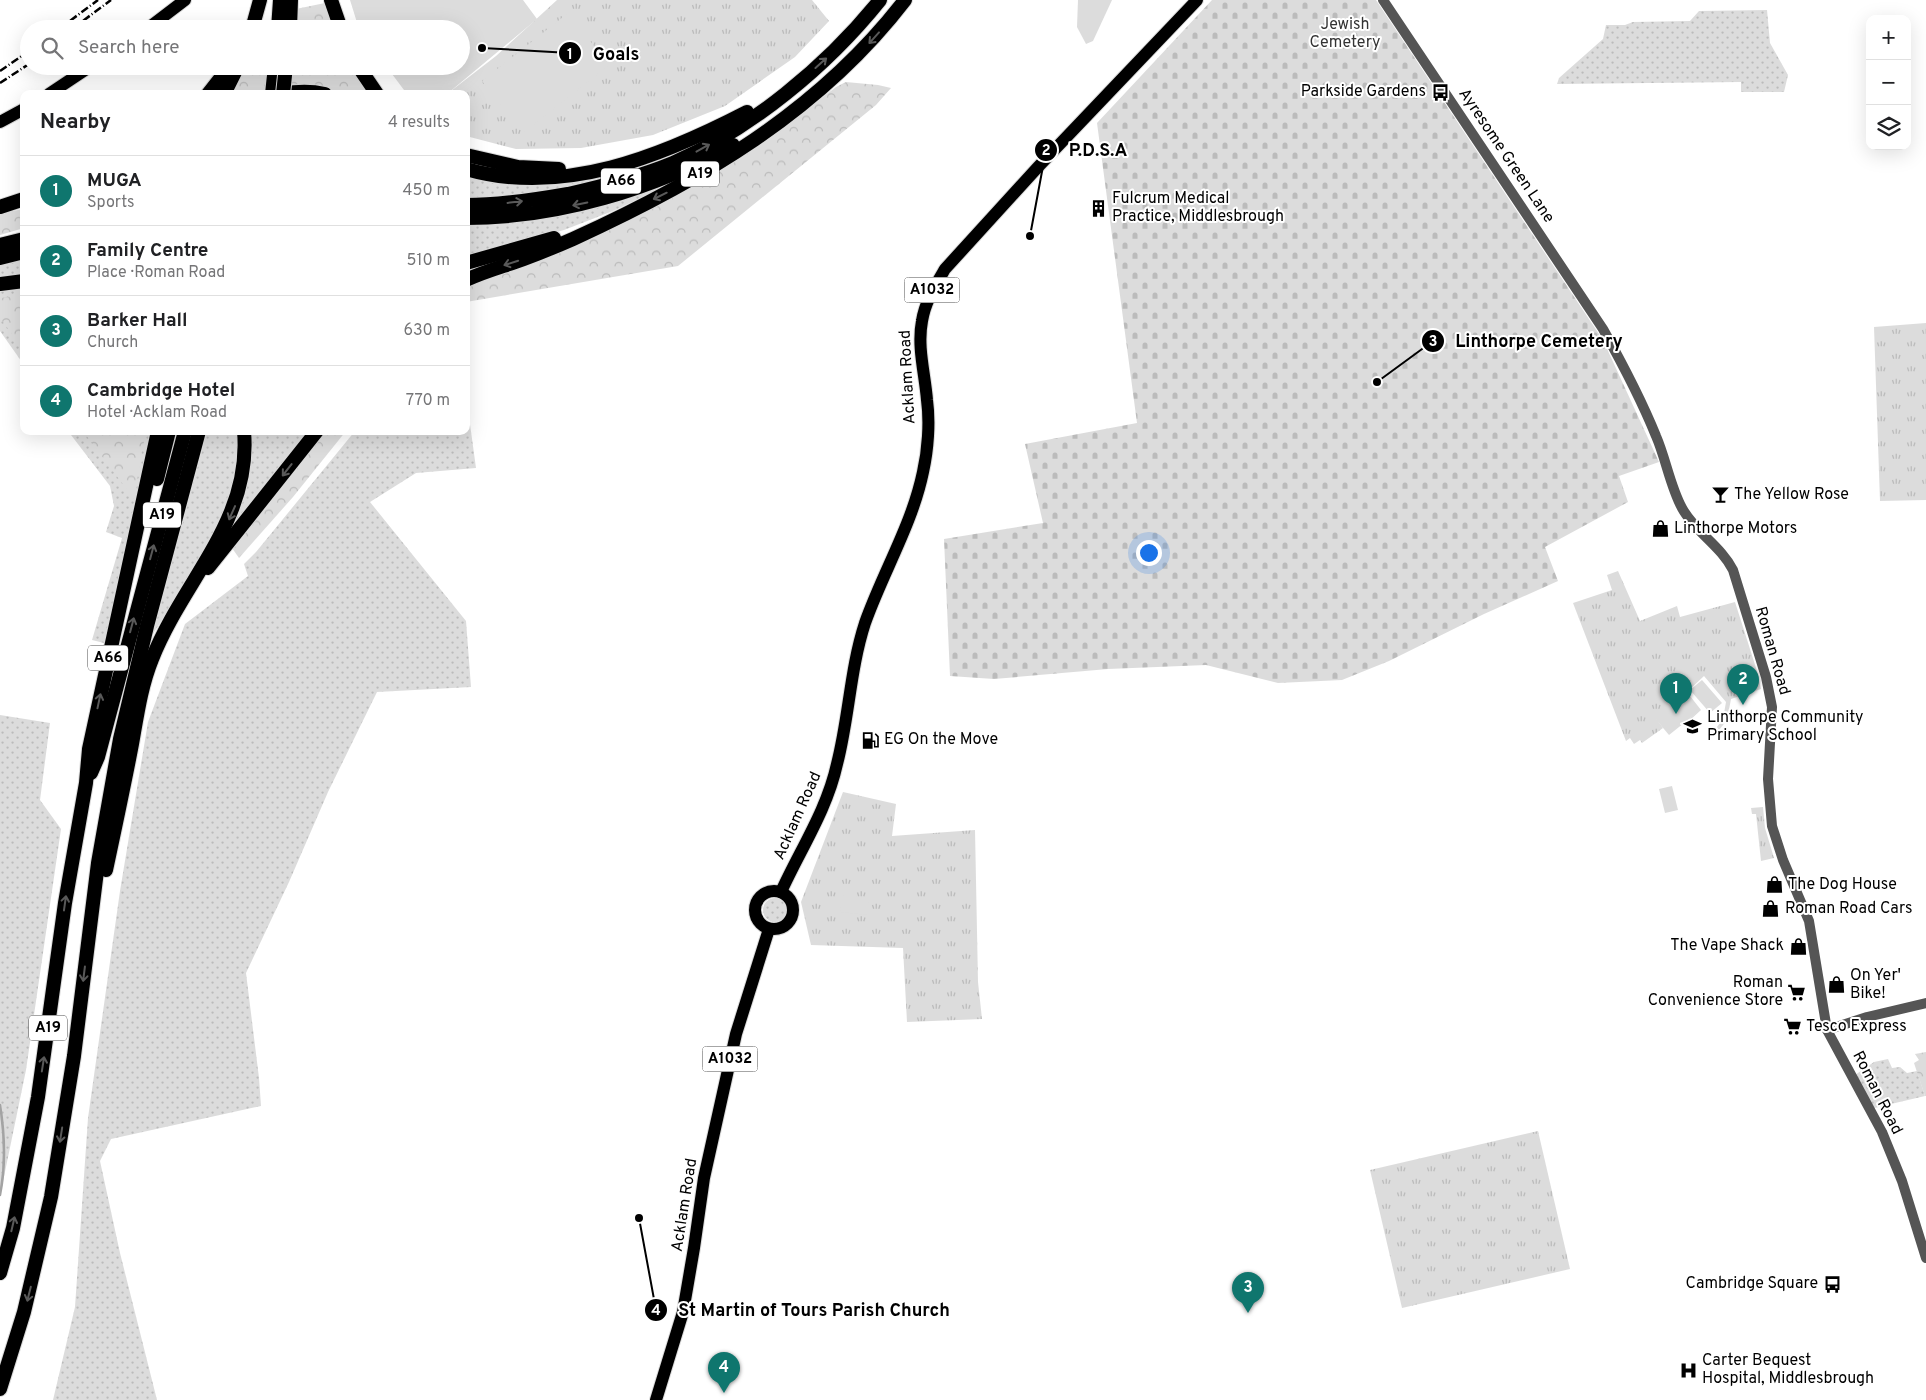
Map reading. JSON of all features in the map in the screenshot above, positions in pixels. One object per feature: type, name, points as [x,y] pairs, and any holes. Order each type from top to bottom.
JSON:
[{"type":"highway","points":[[254,20],[260,0]]},
{"type":"highway","points":[[279,20],[280,0]]},
{"type":"highway","points":[[291,20],[292,0]]},
{"type":"highway","points":[[331,0],[338,20]]},
{"type":"highway","name":"A66","points":[[470,205],[504,204],[544,198],[636,177],[699,150],[761,112],[784,94],[834,50],[880,0]]},
{"type":"highway","name":"A66","points":[[470,218],[529,213],[591,201],[644,186],[721,152],[808,98],[852,61],[889,21],[905,0]]},
{"type":"highway","points":[[211,90],[223,75]]},
{"type":"highway","points":[[226,90],[234,75]]},
{"type":"highway","points":[[272,90],[274,75]]},
{"type":"highway","points":[[283,90],[285,75]]},
{"type":"highway","points":[[364,75],[374,90]]},
{"type":"highway","name":"A66","points":[[470,170],[528,179],[587,174],[616,167],[721,125],[784,94]]},
{"type":"highway","name":"A19","points":[[470,278],[556,246],[674,189],[726,159],[777,126],[808,98]]},
{"type":"highway","name":"A66","points":[[470,156],[518,167],[544,169],[571,169],[644,156]]},
{"type":"highway","points":[[0,206],[20,200]]},
{"type":"highway","points":[[0,211],[20,207]]},
{"type":"highway","name":"A19","points":[[470,262],[543,242],[619,216]]},
{"type":"highway","points":[[0,246],[20,240]]},
{"type":"highway","points":[[0,258],[20,253]]},
{"type":"highway","points":[[0,284],[20,282]]},
{"type":"highway","name":"A66","points":[[86,783],[89,749],[157,435]]},
{"type":"highway","name":"A66","points":[[129,568],[148,513],[168,435]]},
{"type":"highway","name":"A19","points":[[0,1272],[15,1219],[37,1106],[65,903],[86,783],[98,757],[184,435]]},
{"type":"highway","name":"A19","points":[[0,1389],[24,1312],[51,1197],[74,1056],[98,863],[120,739],[136,669],[198,435]]},
{"type":"highway","name":"A19","points":[[91,926],[106,874],[146,677],[167,626],[224,528],[235,505],[244,469],[244,435]]},
{"type":"highway","name":"A19","points":[[185,595],[214,562],[314,435]]},
{"type":"highway","name":"A19","points":[[109,806],[137,718]]},
{"type":"main road","points":[[159,20],[185,0]]},
{"type":"main road","name":"Acklam Road","points":[[781,892],[805,847],[825,802],[837,765],[854,668],[865,625],[908,521],[924,471],[928,403],[920,341],[926,302],[945,270],[1038,167],[1198,0]]},
{"type":"main road","points":[[55,90],[77,75]]},
{"type":"main road","points":[[0,122],[20,111]]},
{"type":"main road","points":[[781,892],[790,900],[793,913],[791,919],[782,928],[770,929],[764,927],[757,919],[755,913],[757,902],[765,893],[781,892]]},
{"type":"main road","name":"Acklam Road","points":[[656,1400],[683,1312],[704,1178],[736,1034],[770,929]]},
{"type":"street","name":"Ayresome Green Lane","points":[[1383,0],[1603,329]]},
{"type":"street","name":"Roman Road","points":[[1603,329],[1618,355],[1656,435],[1682,508],[1700,533],[1727,558],[1751,627],[1766,677],[1772,707],[1768,779],[1772,826],[1786,867],[1809,920],[1827,1030],[1882,1132],[1902,1181],[1926,1258]]},
{"type":"street","points":[[1827,1030],[1867,1017],[1926,1003]]},
{"type":"green space","points":[[350,0],[523,0],[537,19],[470,75],[470,20],[356,20]]},
{"type":"green space","points":[[557,0],[812,0],[829,21],[795,57],[725,106],[653,135],[581,148],[516,149],[470,137],[470,90],[452,90],[496,56]]},
{"type":"green space","points":[[1078,0],[1112,0],[1093,41],[1086,44],[1077,27]]},
{"type":"green space","name":"Jewish Cemetery","points":[[1212,0],[1376,0],[1603,340],[1659,462],[1619,476],[1628,502],[1545,547],[1558,581],[1484,614],[1389,661],[1342,680],[1278,683],[1206,665],[1108,669],[994,679],[950,676],[944,539],[1043,523],[1025,444],[1137,423],[1097,123]]},
{"type":"green space","points":[[325,3],[332,20],[295,20],[296,9]]},
{"type":"green space","points":[[1767,10],[1770,43],[1788,75],[1784,92],[1741,92],[1741,82],[1557,84],[1559,78],[1603,39],[1606,25],[1625,25],[1633,22],[1690,21],[1699,11]]},
{"type":"green space","points":[[568,13],[609,65],[523,133],[482,81]]},
{"type":"green space","points":[[238,75],[267,75],[265,90],[230,90]]},
{"type":"green space","points":[[291,75],[358,75],[367,90],[332,90],[316,85],[290,85]]},
{"type":"green space","points":[[393,75],[470,75],[452,90],[404,90]]},
{"type":"green space","points":[[846,82],[891,88],[876,105],[678,266],[470,301],[470,282],[744,154],[836,87]]},
{"type":"green space","points":[[706,140],[648,165],[608,179],[568,189],[537,194],[470,200],[470,172],[534,181]]},
{"type":"green space","points":[[662,185],[661,188],[613,211],[564,230],[470,256],[470,220]]},
{"type":"green space","points":[[20,210],[20,229],[0,235],[0,213]]},
{"type":"green space","points":[[20,259],[20,278],[0,281],[0,263]]},
{"type":"green space","points":[[20,288],[20,359],[0,331],[0,290]]},
{"type":"green space","points":[[20,296],[20,345],[0,318],[0,298]]},
{"type":"green space","points":[[1926,323],[1926,500],[1880,501],[1874,327]]},
{"type":"green space","points":[[470,424],[476,468],[416,473],[370,502],[466,621],[471,687],[377,692],[328,792],[289,882],[246,973],[261,1106],[111,1139],[100,1161],[120,1253],[157,1400],[53,1400],[75,1307],[88,1118],[120,891],[148,722],[185,624],[248,576],[244,564],[256,552],[352,435],[470,435]]},
{"type":"green space","points":[[71,435],[153,435],[129,550],[104,643],[92,640],[122,538],[106,532],[114,506],[110,486]]},
{"type":"green space","points":[[86,435],[144,435],[134,499]]},
{"type":"green space","points":[[206,435],[240,435],[241,468],[214,539],[151,637]]},
{"type":"green space","points":[[248,435],[307,435],[216,553]]},
{"type":"green space","points":[[318,435],[343,435],[293,497],[239,558],[232,548]]},
{"type":"green space","points":[[1618,571],[1640,621],[1677,606],[1680,617],[1735,602],[1761,689],[1731,699],[1727,720],[1719,730],[1717,727],[1723,719],[1726,702],[1704,676],[1687,692],[1701,710],[1689,721],[1698,711],[1654,716],[1663,728],[1642,743],[1640,740],[1634,744],[1630,738],[1626,741],[1573,603],[1612,590],[1607,575]]},
{"type":"green space","points":[[1702,680],[1722,703],[1710,713],[1690,690]]},
{"type":"green space","points":[[1682,692],[1699,711],[1669,735],[1653,716]]},
{"type":"green space","points":[[0,715],[50,723],[40,800],[61,829],[26,1070],[0,1196]]},
{"type":"green space","points":[[1672,786],[1678,810],[1665,813],[1659,789]]},
{"type":"green space","points":[[843,792],[896,804],[892,836],[975,830],[978,982],[982,1019],[907,1022],[903,948],[811,945],[801,902]]},
{"type":"green space","points":[[1763,807],[1765,828],[1774,858],[1761,861],[1756,814],[1752,814],[1751,808]]},
{"type":"green space","points":[[843,895],[869,898],[867,915],[840,912]]},
{"type":"green space","points":[[775,898],[780,899],[786,905],[786,915],[780,921],[775,922],[770,921],[764,915],[763,910],[764,905],[770,899]]},
{"type":"green space","points":[[1926,1052],[1925,1096],[1914,1063],[1919,1060],[1915,1054]]},
{"type":"green space","points":[[1888,1059],[1892,1068],[1900,1067],[1907,1073],[1917,1071],[1925,1096],[1874,1108],[1855,1075],[1874,1062]]},
{"type":"green space","points":[[1538,1131],[1570,1269],[1402,1308],[1370,1170]]},
{"type":"waterway","points":[[0,1105],[4,1150],[0,1195]]},
{"type":"railway","points":[[71,20],[98,0]]},
{"type":"railway","points":[[84,20],[111,0]]},
{"type":"railway","points":[[0,71],[20,57]]},
{"type":"railway","points":[[0,83],[20,70]]},
{"type":"place","name":"Goals","points":[[482,48]]},
{"type":"place","name":"Parkside Gardens","points":[[1440,92]]},
{"type":"place","name":"Fulcrum Medical Practice, Middlesbrough","points":[[1098,208]]},
{"type":"place","name":"P.D.S.A","points":[[1030,236]]},
{"type":"place","name":"Linthorpe Cemetery","points":[[1377,382]]},
{"type":"place","name":"The Yellow Rose","points":[[1720,495]]},
{"type":"place","name":"Linthorpe Motors","points":[[1660,529]]},
{"type":"place","name":"Family Centre","points":[[1743,705]]},
{"type":"place","name":"MUGA","points":[[1676,714]]},
{"type":"place","name":"Linthorpe Community Primary School","points":[[1693,727]]},
{"type":"place","name":"EG On the Move","points":[[870,740]]},
{"type":"place","name":"The Dog House","points":[[1774,885]]},
{"type":"place","name":"Roman Road Cars","points":[[1771,909]]},
{"type":"place","name":"The Vape Shack","points":[[1798,946]]},
{"type":"place","name":"On Yer' Bike!","points":[[1836,985]]},
{"type":"place","name":"Roman Convenience Store","points":[[1797,992]]},
{"type":"place","name":"Tesco Express","points":[[1792,1027]]},
{"type":"place","name":"St Martin of Tours Parish Church","points":[[639,1218]]},
{"type":"place","name":"Cambridge Square","points":[[1832,1284]]},
{"type":"place","name":"Barker Hall","points":[[1248,1313]]},
{"type":"place","name":"Carter Bequest Hospital, Middlesbrough","points":[[1688,1370]]},
{"type":"place","name":"Cambridge Hotel","points":[[724,1393]]}]
